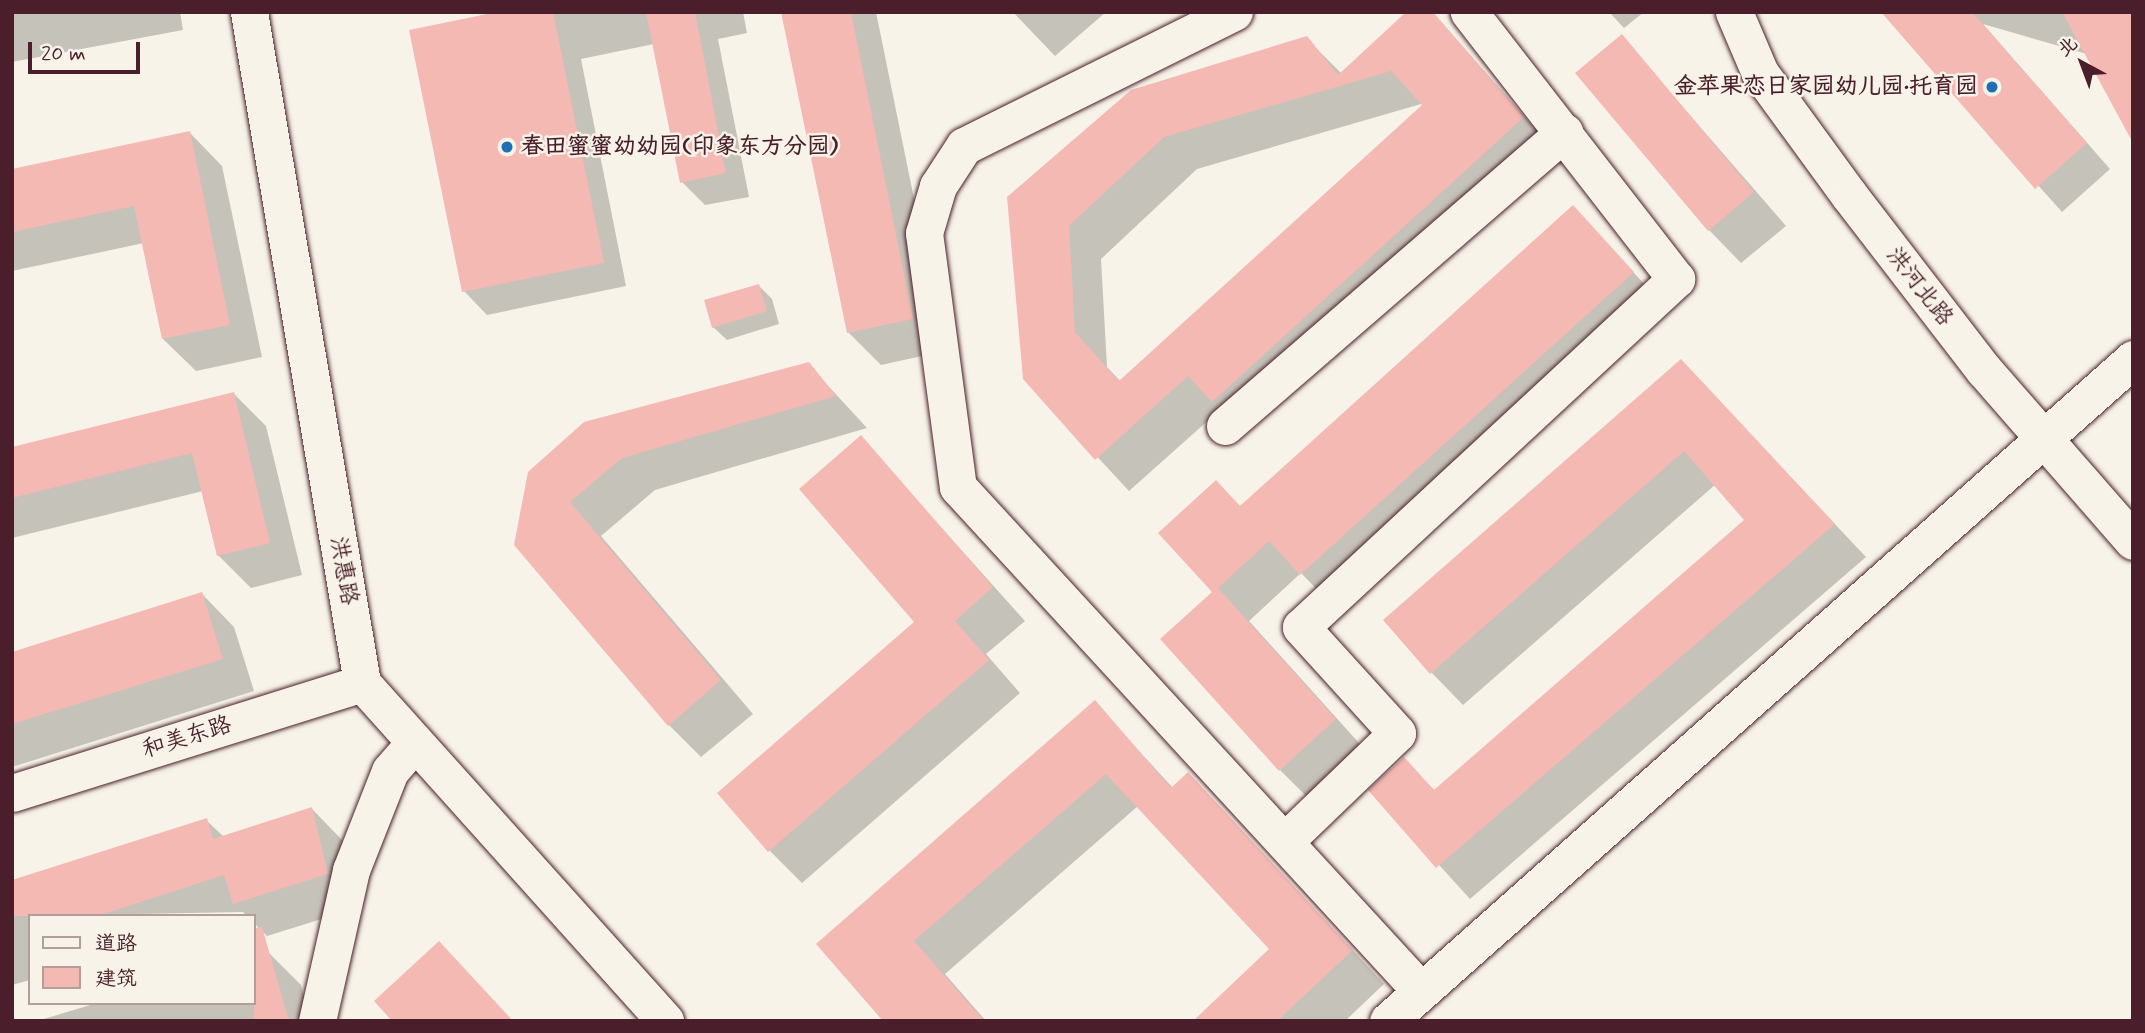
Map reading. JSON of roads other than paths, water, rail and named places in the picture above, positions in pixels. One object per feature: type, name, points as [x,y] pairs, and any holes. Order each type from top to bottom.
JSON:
[{"type":"street","name":"洪惠路","points":[[250,12],[362,683]]},
{"type":"street","points":[[1234,12],[964,146],[938,186],[924,233],[958,486],[1286,840],[1421,991]]},
{"type":"street","points":[[1286,840],[1397,733],[1301,627],[1676,279],[1566,132],[1469,12]]},
{"type":"street","name":"洪河北路","points":[[1734,12],[1768,84],[1984,370],[2133,541]]},
{"type":"street","points":[[1225,426],[1566,132]]},
{"type":"street","points":[[1388,1021],[2133,359]]},
{"type":"street","points":[[362,683],[665,1021]]},
{"type":"street","name":"和美东路","points":[[12,793],[362,683]]},
{"type":"street","points":[[317,1021],[351,870],[390,771],[414,743]]},
{"type":"place","name":"金苹果恋日家园幼儿园·托育园","points":[[1992,87]]},
{"type":"place","name":"春田蜜蜜幼幼园(印象东方分园)","points":[[507,147]]}]
